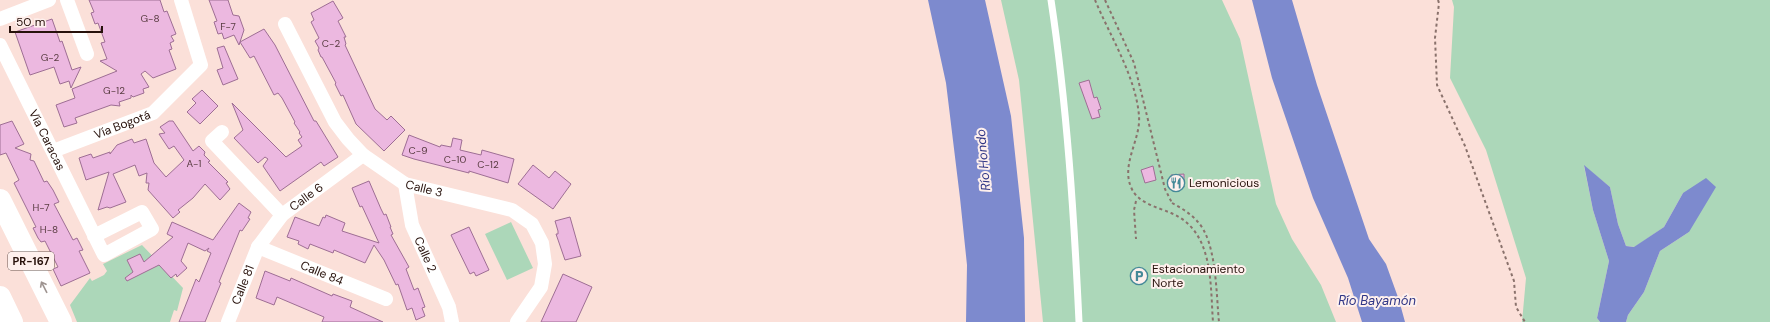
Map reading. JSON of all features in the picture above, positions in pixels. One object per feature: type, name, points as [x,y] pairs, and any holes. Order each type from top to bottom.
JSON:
[{"type":"main road","name":"PR-167","points":[[0,200],[61,322]]},
{"type":"main road","points":[[0,297],[12,322]]},
{"type":"street","points":[[0,19],[49,0]]},
{"type":"street","points":[[67,0],[87,54]]},
{"type":"street","name":"Vía Bogotá","points":[[53,151],[153,113],[201,65],[181,0]]},
{"type":"street","name":"Calle 3","points":[[285,24],[335,122],[363,155],[405,184],[512,210],[532,224],[542,243],[545,264],[541,287],[517,322]]},
{"type":"street","name":"Vía Caracas","points":[[0,45],[94,236]]},
{"type":"street","points":[[222,132],[212,141],[282,215]]},
{"type":"street","name":"Calle 6","points":[[258,247],[282,215],[363,155]]},
{"type":"street","name":"Calle 2","points":[[405,184],[412,224],[449,307],[452,322]]},
{"type":"street","name":"Calle 84","points":[[258,247],[386,299]]},
{"type":"street","name":"Calle 81","points":[[228,322],[258,247]]},
{"type":"lane","points":[[1051,0],[1057,39],[1066,126],[1075,236],[1079,322]]},
{"type":"path","points":[[1095,0],[1126,68],[1138,110],[1139,123],[1129,167],[1130,185],[1133,192],[1149,205],[1172,213],[1182,219],[1201,241],[1206,253],[1210,275],[1213,322]]},
{"type":"path","points":[[1105,0],[1134,63],[1165,188],[1172,203],[1188,212],[1198,221],[1211,250],[1219,322]]},
{"type":"path","points":[[1438,0],[1439,3],[1435,38],[1437,84],[1465,146],[1514,281],[1516,307],[1525,322]]},
{"type":"path","points":[[1136,201],[1134,210],[1136,239]]},
{"type":"path","points":[[1186,269],[1205,266]]},
{"type":"green space","points":[[1001,0],[1222,0],[1240,39],[1276,204],[1292,239],[1321,285],[1336,322],[1043,322],[1019,80]]},
{"type":"green space","points":[[1452,0],[1770,0],[1770,322],[1626,322],[1628,315],[1644,292],[1660,251],[1689,232],[1683,193],[1664,227],[1635,247],[1626,246],[1618,224],[1610,187],[1584,166],[1593,210],[1609,261],[1597,318],[1600,322],[1522,322],[1526,278],[1486,150],[1450,78],[1454,7]]},
{"type":"green space","points":[[511,222],[533,268],[507,280],[485,234]]},
{"type":"green space","points":[[142,245],[183,288],[177,311],[174,310],[170,322],[77,322],[70,305],[90,278],[92,281],[104,275],[107,271],[103,264]]},
{"type":"water","name":"Río Hondo","points":[[928,0],[985,0],[1011,116],[1024,238],[1025,322],[966,322],[967,265],[960,198],[946,83]]},
{"type":"water","name":"Río Bayamón","points":[[1252,0],[1292,0],[1317,85],[1369,239],[1386,264],[1405,322],[1362,322],[1348,278],[1313,198],[1272,78]]},
{"type":"water","points":[[1584,165],[1610,187],[1618,224],[1626,246],[1634,247],[1664,227],[1683,193],[1706,178],[1716,187],[1689,232],[1660,251],[1644,292],[1628,315],[1626,322],[1600,322],[1597,318],[1609,261],[1593,210]]},
{"type":"building","points":[[89,0],[160,0],[164,12],[167,11],[176,34],[171,36],[174,41],[170,43],[172,49],[169,50],[176,69],[153,78],[145,71],[141,74],[149,87],[143,89],[144,93],[133,97],[131,95],[131,98],[119,102],[120,106],[111,105],[75,118],[77,123],[64,127],[56,105],[75,98],[72,89],[117,71],[100,61],[107,59],[101,43],[105,42],[98,23],[95,24],[91,13],[94,12]]},
{"type":"building","points":[[209,0],[228,0],[233,15],[239,16],[244,30],[239,45],[234,35],[224,39],[222,33],[218,34],[214,22],[217,21]]},
{"type":"building","points":[[333,1],[343,18],[338,21],[346,37],[344,37],[345,45],[375,109],[387,120],[391,116],[405,130],[384,151],[356,124],[343,95],[341,96],[335,84],[336,83],[318,50],[319,48],[315,41],[319,38],[311,22],[314,20],[311,13]]},
{"type":"building","points":[[52,19],[60,42],[62,41],[72,70],[81,67],[71,88],[69,81],[60,84],[54,67],[30,75],[15,32]]},
{"type":"building","points":[[264,29],[275,45],[314,121],[316,121],[338,157],[324,166],[321,162],[280,191],[263,166],[268,159],[265,157],[258,163],[234,138],[243,130],[232,103],[286,157],[302,146],[298,140],[302,137],[299,133],[300,132],[282,98],[278,93],[274,95],[254,56],[250,58],[240,42]]},
{"type":"building","points":[[224,46],[238,79],[223,85],[217,70],[223,68],[217,48]]},
{"type":"building","points":[[1089,80],[1094,98],[1097,97],[1101,109],[1098,110],[1100,117],[1092,119],[1079,83]]},
{"type":"building","points":[[202,90],[218,106],[200,124],[187,112],[196,103],[192,99]]},
{"type":"building","points":[[12,121],[24,144],[15,148],[31,154],[30,160],[34,161],[44,182],[47,181],[53,190],[59,202],[54,204],[73,240],[77,238],[83,250],[79,251],[90,273],[61,286],[53,269],[58,267],[45,241],[41,242],[38,238],[33,228],[36,227],[14,183],[19,180],[6,153],[0,155],[0,125]]},
{"type":"building","points":[[169,121],[173,121],[193,151],[199,146],[205,152],[204,155],[210,161],[208,162],[228,182],[226,183],[230,189],[220,200],[205,184],[193,198],[178,210],[180,212],[173,218],[148,190],[149,183],[146,183],[147,173],[139,176],[135,165],[113,174],[126,202],[110,208],[107,207],[98,210],[109,172],[86,180],[79,158],[91,154],[93,158],[110,152],[110,154],[117,145],[132,139],[134,143],[146,139],[154,163],[166,177],[184,160],[174,146],[169,149],[159,134],[165,133],[160,127]]},
{"type":"building","points":[[409,135],[440,147],[441,145],[451,147],[453,138],[462,140],[460,150],[481,155],[482,150],[514,159],[508,183],[469,171],[469,173],[402,155]]},
{"type":"building","points":[[533,165],[549,178],[555,171],[571,184],[553,209],[518,184]]},
{"type":"building","points":[[1153,166],[1156,180],[1145,183],[1141,170]]},
{"type":"building","points":[[1184,174],[1184,187],[1172,188],[1171,175]]},
{"type":"building","points":[[369,181],[384,215],[386,214],[393,234],[391,235],[409,267],[406,269],[414,290],[418,288],[425,307],[422,308],[425,316],[416,320],[412,308],[407,310],[398,284],[396,285],[384,260],[374,245],[365,263],[334,250],[333,253],[310,244],[308,249],[298,244],[299,241],[287,237],[295,217],[319,226],[323,217],[325,218],[326,215],[345,223],[342,231],[379,243],[352,188]]},
{"type":"building","points":[[239,203],[251,212],[248,218],[250,219],[242,231],[240,230],[205,322],[179,322],[196,279],[199,282],[211,253],[207,251],[209,248],[205,251],[188,243],[181,261],[187,268],[177,277],[176,274],[171,278],[159,265],[127,281],[125,278],[133,272],[127,260],[140,254],[144,262],[173,237],[167,234],[172,222],[213,240]]},
{"type":"building","points":[[570,217],[581,256],[565,260],[556,234],[558,234],[558,231],[555,221]]},
{"type":"building","points":[[469,227],[489,270],[476,276],[474,272],[470,274],[451,235]]},
{"type":"building","points":[[265,271],[290,281],[291,278],[332,296],[333,294],[352,301],[350,307],[383,322],[322,322],[324,317],[277,297],[274,305],[256,298]]},
{"type":"building","points":[[563,274],[592,287],[576,322],[541,322]]},
{"type":"place","name":"Lemonicious","points":[[1176,183]]},
{"type":"place","name":"Estacionamiento Norte","points":[[1139,276]]}]
